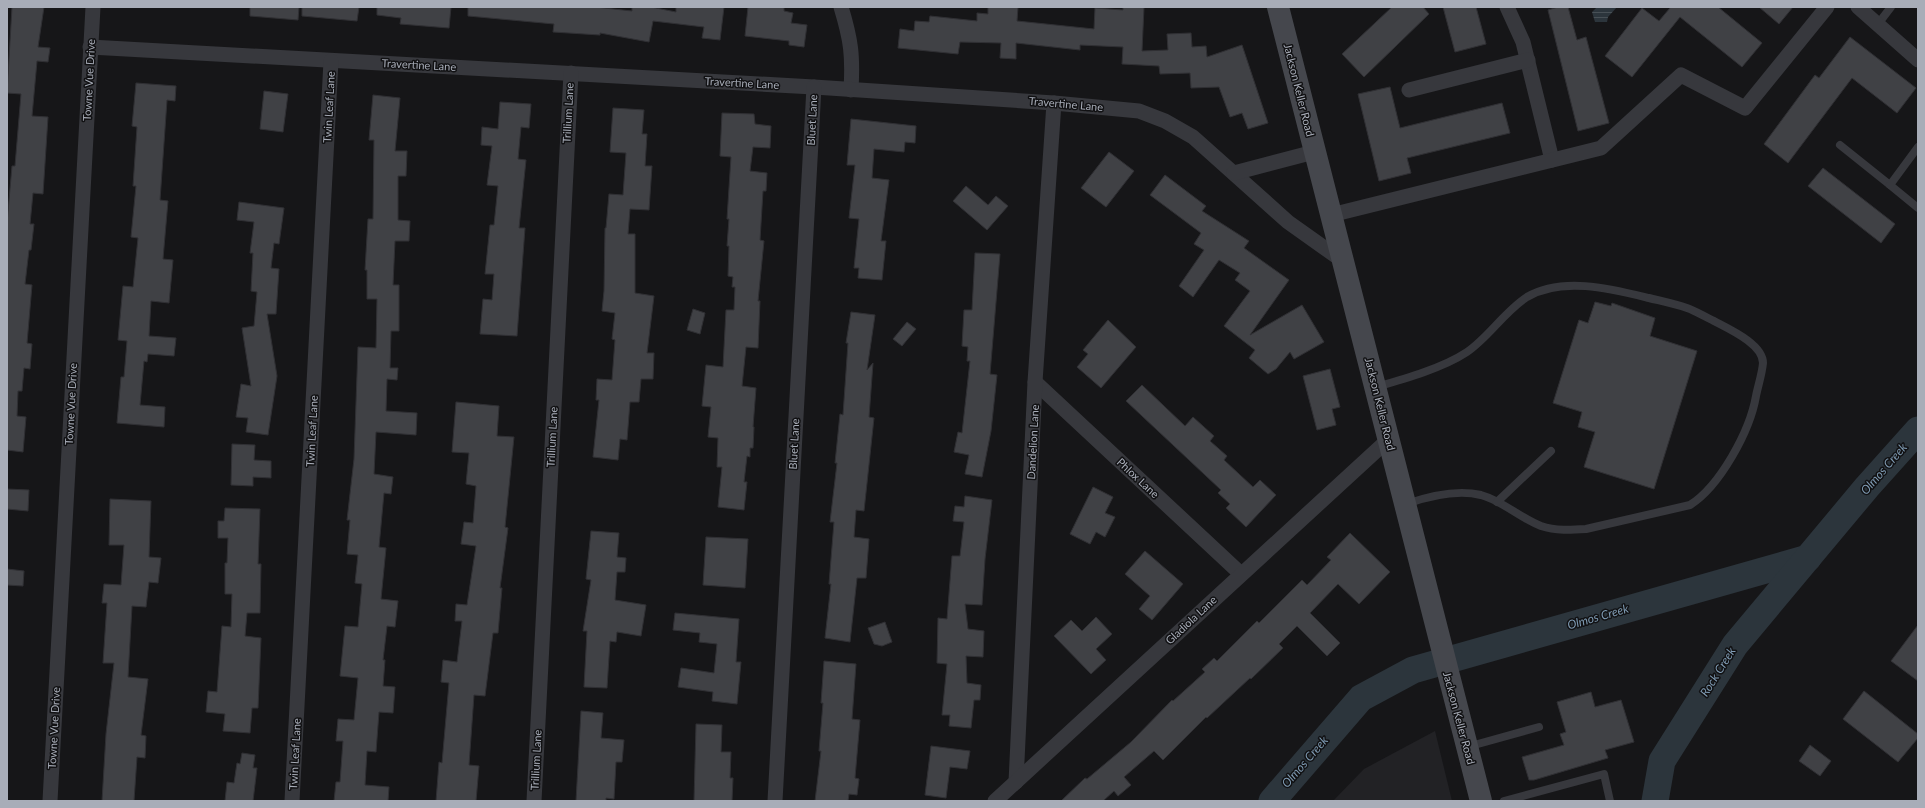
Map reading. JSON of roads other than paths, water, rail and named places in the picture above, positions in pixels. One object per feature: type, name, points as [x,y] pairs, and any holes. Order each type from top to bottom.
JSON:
[{"type":"main road","name":"Jackson Keller Road","points":[[1278,7],[1314,152],[1376,387],[1433,619],[1481,801]]},
{"type":"street","name":"Towne Vue Drive","points":[[50,801],[93,7]]},
{"type":"street","points":[[841,7],[850,35],[852,57],[851,90]]},
{"type":"street","points":[[1506,7],[1523,42],[1552,160]]},
{"type":"street","points":[[1331,215],[1601,148],[1681,75],[1745,108],[1827,7]]},
{"type":"street","points":[[1858,7],[1918,60]]},
{"type":"street","name":"Travertine Lane","points":[[90,47],[814,87],[1054,103],[1139,111],[1165,121],[1193,137],[1288,222],[1343,261]]},
{"type":"street","name":"Twin Leaf Lane","points":[[292,801],[331,60]]},
{"type":"street","points":[[1409,90],[1528,60]]},
{"type":"street","name":"Trillium Lane","points":[[534,801],[570,73]]},
{"type":"street","name":"Bluet Lane","points":[[775,801],[814,87]]},
{"type":"street","name":"Dandelion Lane","points":[[1016,782],[1035,382],[1054,103]]},
{"type":"street","points":[[1234,173],[1314,152]]},
{"type":"street","name":"Phlox Lane","points":[[1035,382],[1241,574]]},
{"type":"street","name":"Gladiola Lane","points":[[995,801],[1389,439]]},
{"type":"lane","points":[[1878,24],[1891,7]]},
{"type":"lane","points":[[1840,145],[1918,208]]},
{"type":"lane","points":[[1890,185],[1918,147]]},
{"type":"lane","points":[[1376,387],[1429,370],[1466,353],[1477,344],[1507,312],[1529,296],[1548,290],[1573,285],[1607,287],[1688,308],[1732,330],[1757,348],[1763,362],[1754,412],[1725,469],[1712,488],[1700,499],[1690,505],[1586,529],[1569,531],[1540,526],[1497,502],[1481,495],[1457,492],[1426,497],[1405,504]]},
{"type":"lane","points":[[1497,502],[1550,451]]},
{"type":"lane","points":[[1467,747],[1539,727]]},
{"type":"lane","points":[[1504,801],[1604,774],[1610,801]]},
{"type":"waterway","name":"Rock Creek","points":[[1655,801],[1662,761],[1735,645],[1867,487],[1918,430]]},
{"type":"waterway","name":"Olmos Creek","points":[[1272,801],[1361,698],[1413,670],[1808,558]]}]
